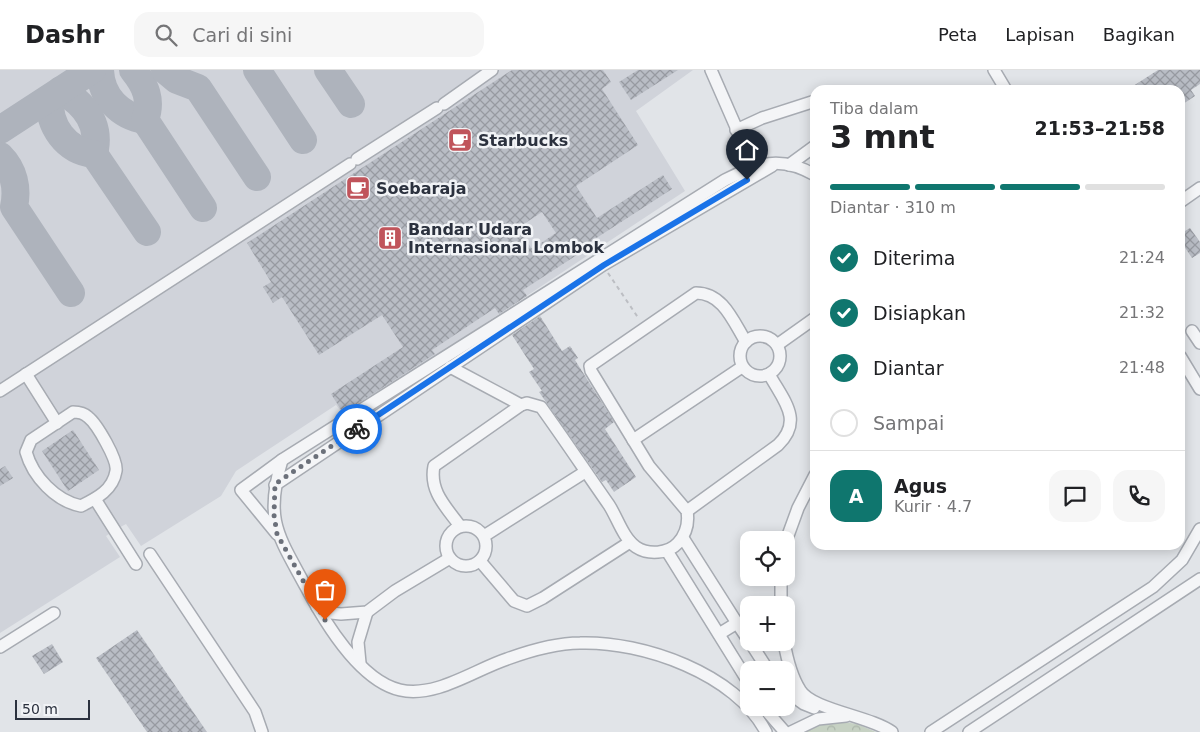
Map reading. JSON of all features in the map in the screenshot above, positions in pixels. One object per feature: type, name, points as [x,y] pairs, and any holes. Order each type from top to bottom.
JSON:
[{"type":"street","points":[[0,391],[440,106],[492,70]]},
{"type":"street","points":[[711,70],[753,166]]},
{"type":"street","points":[[994,70],[1003,85]]},
{"type":"street","points":[[736,130],[762,118],[810,103]]},
{"type":"street","points":[[275,484],[604,265],[810,149]]},
{"type":"street","points":[[766,732],[759,718],[743,702],[715,681],[684,664],[615,644],[579,643],[544,649],[507,659],[436,688],[415,691],[387,686],[372,676],[334,633],[316,606],[277,534],[241,490],[282,460],[725,180],[753,166],[784,163],[810,173]]},
{"type":"street","points":[[1185,198],[1200,188]]},
{"type":"street","points":[[460,526],[436,494],[432,483],[434,466],[526,403],[541,407],[613,512],[630,542],[645,551],[667,551],[683,538],[688,520],[687,511],[660,480],[633,440],[590,368],[696,292],[707,293],[724,307],[746,342]]},
{"type":"street","points":[[777,345],[810,322]]},
{"type":"street","points":[[1192,331],[1200,343]]},
{"type":"street","points":[[754,336],[770,338],[777,345],[780,361],[776,369],[769,374],[759,376],[742,367],[740,352],[746,342],[754,336]]},
{"type":"street","points":[[1185,364],[1200,389]]},
{"type":"street","points":[[450,367],[521,405]]},
{"type":"street","points":[[633,440],[742,367]]},
{"type":"street","points":[[26,374],[57,422]]},
{"type":"street","points":[[687,511],[778,445],[790,431],[792,422],[789,410],[769,374]]},
{"type":"street","points":[[73,412],[87,416],[96,426],[116,462],[116,471],[105,493],[82,506],[63,500],[52,492],[27,457],[27,447],[31,440],[57,422],[73,412]]},
{"type":"street","points":[[277,534],[274,515],[275,484],[282,460]]},
{"type":"street","points":[[484,536],[585,472]]},
{"type":"street","points":[[790,531],[798,508],[810,485]]},
{"type":"street","points":[[95,499],[136,564]]},
{"type":"street","points":[[460,526],[478,529],[484,536],[485,553],[480,560],[470,566],[459,565],[450,558],[446,550],[447,540],[452,531],[460,526]]},
{"type":"street","points":[[931,732],[1153,587],[1182,560],[1200,529]]},
{"type":"street","points":[[683,538],[740,628]]},
{"type":"street","points":[[480,560],[514,601],[527,606],[543,598],[630,542]]},
{"type":"street","points":[[667,551],[740,668]]},
{"type":"street","points":[[150,554],[255,712],[262,732]]},
{"type":"street","points":[[316,606],[336,614],[367,612],[395,591],[450,558]]},
{"type":"street","points":[[969,732],[1200,579]]},
{"type":"street","points":[[360,663],[358,642],[367,612]]},
{"type":"street","points":[[0,648],[54,613]]},
{"type":"street","points":[[719,634],[737,623]]},
{"type":"street","points":[[786,651],[789,666],[801,692],[815,702],[868,720],[892,732]]},
{"type":"street","points":[[795,698],[804,704],[834,716],[868,720]]},
{"type":"street","points":[[771,716],[785,732]]},
{"type":"street","points":[[791,732],[818,719],[834,716]]},
{"type":"path","points":[[608,272],[645,327]]},
{"type":"shaded area","points":[[0,70],[693,70],[636,111],[685,191],[345,416],[336,405],[236,471],[221,496],[141,546],[126,524],[115,530],[106,536],[120,557],[0,633]]},
{"type":"green space","points":[[837,721],[857,724],[876,732],[798,732],[817,724]]},
{"type":"building","name":"Bandar Udara Internasional Lombok","points":[[512,70],[603,70],[611,82],[602,89],[638,145],[576,186],[597,218],[663,175],[672,189],[581,248],[583,251],[523,290],[527,296],[499,314],[495,308],[432,350],[435,354],[343,413],[331,394],[403,347],[382,315],[319,355],[282,297],[273,303],[263,287],[271,282],[247,243]],"holes":[[[542,212],[556,233],[532,249],[518,228]]]},
{"type":"building","points":[[638,70],[678,70],[631,100],[619,82]]},
{"type":"building","points":[[1158,70],[1200,70],[1200,84],[1191,90],[1195,96],[1185,103],[1185,85],[1135,85]]},
{"type":"building","points":[[1190,228],[1200,242],[1200,253],[1192,258],[1185,248],[1185,231]]},
{"type":"building","points":[[540,316],[562,351],[570,346],[578,358],[575,360],[614,422],[605,429],[636,477],[614,492],[606,480],[602,482],[539,392],[542,391],[529,372],[534,369],[512,335]]},
{"type":"building","points":[[73,430],[99,470],[68,491],[42,451]]},
{"type":"building","points":[[5,466],[13,478],[0,486],[0,469]]},
{"type":"building","points":[[137,630],[207,732],[147,732],[96,658]]},
{"type":"building","points":[[52,644],[63,662],[44,674],[32,656]]},
{"type":"taxiway","points":[[0,130],[92,70]]},
{"type":"taxiway","points":[[100,70],[104,89],[114,104],[120,110],[145,120]]},
{"type":"taxiway","points":[[133,70],[141,82],[148,100],[145,120],[203,208]]},
{"type":"taxiway","points":[[165,70],[177,80],[198,88],[257,177]]},
{"type":"taxiway","points":[[257,70],[303,140]]},
{"type":"taxiway","points":[[328,70],[351,104]]},
{"type":"taxiway","points":[[61,90],[78,102],[90,117],[95,134],[94,154]]},
{"type":"taxiway","points":[[50,98],[52,118],[61,135],[75,148],[94,154],[147,232]]},
{"type":"taxiway","points":[[0,156],[9,167],[14,180],[14,207],[71,293]]},
{"type":"way so far","points":[[325,620],[277,534],[273,500],[275,484],[357,429]]},
{"type":"place","name":"Starbucks","points":[[460,140]]},
{"type":"place","name":"Soebaraja","points":[[358,188]]},
{"type":"place","name":"Bandar Udara Internasional Lombok","points":[[390,238]]},
{"type":"route","points":[[357,429],[604,265],[747,180]]}]
